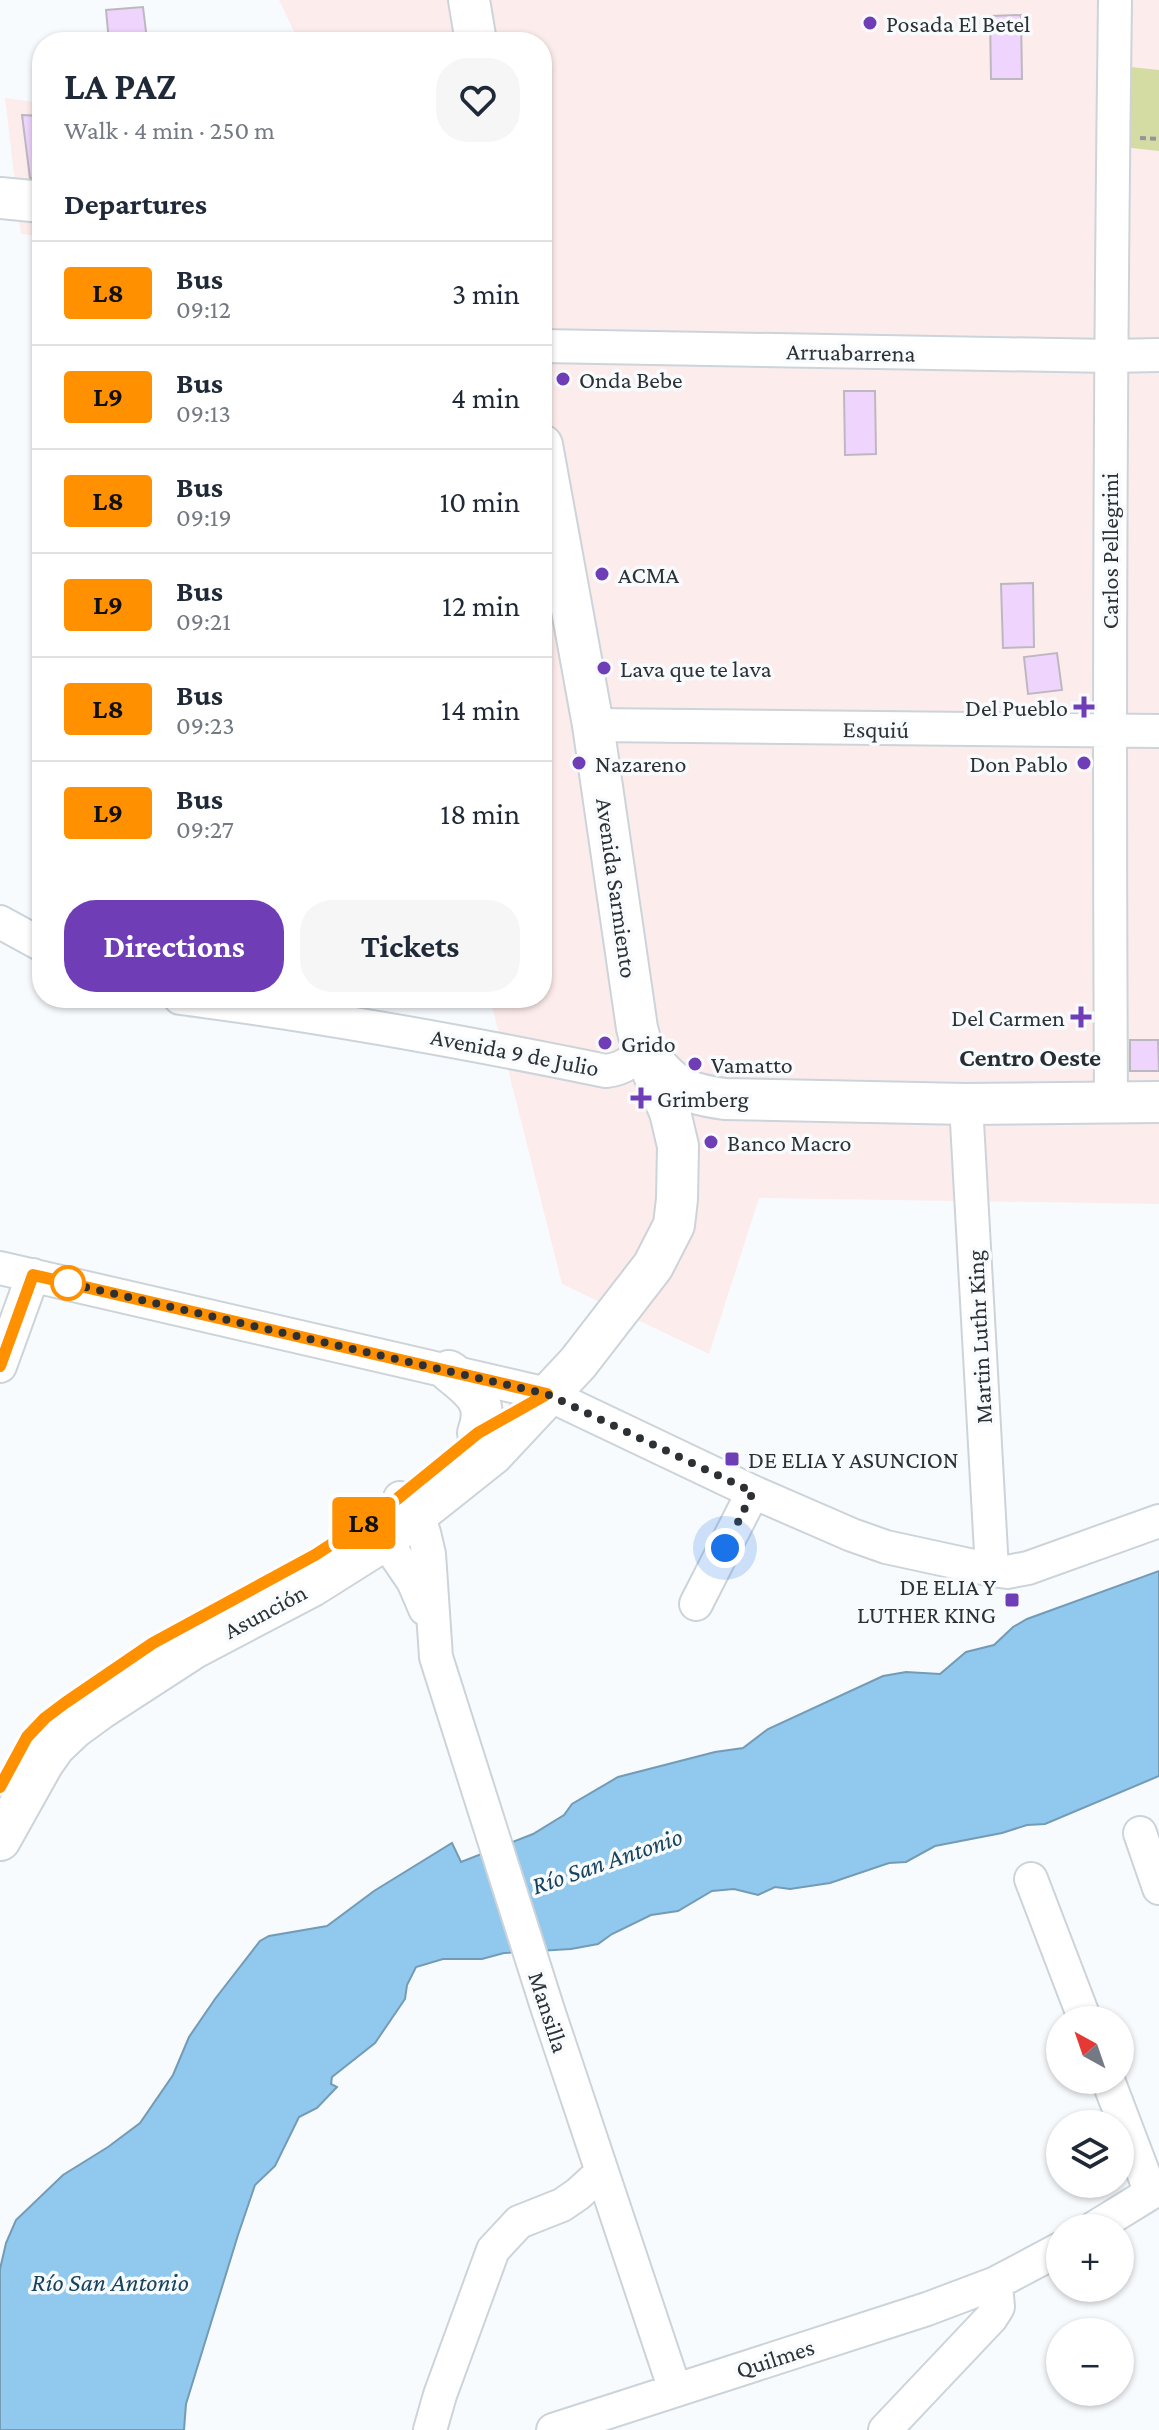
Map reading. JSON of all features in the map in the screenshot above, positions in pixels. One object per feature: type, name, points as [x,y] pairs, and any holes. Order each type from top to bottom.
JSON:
[{"type":"main road","points":[[469,0],[474,32]]},
{"type":"main road","points":[[0,198],[32,201]]},
{"type":"main road","name":"Avenida Sarmiento","points":[[552,560],[554,583],[593,725],[642,1047]]},
{"type":"main road","points":[[642,1047],[676,1086],[696,1095],[725,1099],[966,1104],[1159,1102]]},
{"type":"main road","name":"Asunción","points":[[0,1787],[27,1737],[65,1703],[153,1643],[396,1516],[493,1454],[578,1363],[653,1266],[674,1225],[678,1146],[670,1112],[642,1047]]},
{"type":"main road","name":"Asunción","points":[[678,1146],[695,1114],[725,1099]]},
{"type":"main road","points":[[449,1371],[472,1389],[479,1401],[482,1411],[478,1433]]},
{"type":"main road","name":"Asunción","points":[[0,1840],[43,1763],[74,1728],[194,1648],[312,1586],[396,1516],[478,1433],[547,1394]]},
{"type":"street","name":"Carlos Pellegrini","points":[[1111,1102],[1110,356],[1115,0]]},
{"type":"street","name":"Arruabarrena","points":[[552,346],[1159,355]]},
{"type":"street","name":"Esquiú","points":[[593,725],[1159,731]]},
{"type":"street","points":[[0,922],[32,940]]},
{"type":"street","name":"Avenida 9 de Julio","points":[[291,1008],[606,1071],[627,1065],[636,1058],[642,1047]]},
{"type":"street","name":"Martin Luthr King","points":[[966,1104],[992,1570]]},
{"type":"street","points":[[0,1268],[547,1394],[753,1492],[886,1547],[1007,1572],[1028,1568],[1159,1521]]},
{"type":"street","points":[[0,1366],[33,1275]]},
{"type":"street","points":[[696,1604],[753,1492]]},
{"type":"street","name":"Mansilla","points":[[396,1516],[413,1581],[433,1631],[436,1657],[548,2010],[675,2390]]},
{"type":"street","points":[[1140,1833],[1159,1888]]},
{"type":"street","points":[[1031,1879],[1080,2006]]},
{"type":"street","points":[[1114,2094],[1155,2191],[1117,2214]]},
{"type":"street","points":[[430,2430],[493,2250],[519,2222],[562,2205],[602,2172]]},
{"type":"street","name":"Quilmes","points":[[553,2430],[927,2309],[996,2283],[1046,2256]]},
{"type":"street","points":[[885,2430],[991,2318],[998,2307],[996,2283]]},
{"type":"shaded area","points":[[279,0],[1159,0],[1159,1204],[759,1198],[709,1354],[562,1284],[493,1008],[552,1008],[552,32],[294,32]]},
{"type":"shaded area","points":[[5,98],[32,102],[32,235],[21,234]]},
{"type":"green space","points":[[1131,67],[1159,70],[1159,151],[1123,147]]},
{"type":"water","name":"Río San Antonio","points":[[1159,1571],[1159,1776],[1045,1824],[1027,1825],[935,1846],[906,1862],[889,1863],[830,1883],[790,1889],[775,1887],[758,1895],[734,1889],[712,1891],[678,1911],[651,1915],[598,1944],[571,1949],[504,1953],[482,1959],[443,1959],[416,1967],[407,1985],[405,1999],[375,2043],[332,2077],[331,2084],[337,2087],[317,2108],[299,2117],[275,2166],[255,2185],[186,2404],[184,2430],[0,2430],[0,2269],[16,2220],[63,2175],[140,2123],[173,2075],[189,2037],[260,1941],[269,1936],[327,1926],[374,1891],[452,1843],[461,1862],[533,1834],[564,1815],[572,1804],[618,1777],[715,1752],[743,1748],[768,1729],[883,1676],[906,1672],[940,1674],[966,1652],[994,1645],[1027,1619]]},
{"type":"building","points":[[143,7],[146,32],[108,32],[106,10]]},
{"type":"building","points":[[1021,15],[1022,79],[991,79],[990,16]]},
{"type":"building","points":[[22,115],[32,116],[30,178]]},
{"type":"building","points":[[844,391],[875,391],[876,454],[845,455]]},
{"type":"building","points":[[1033,583],[1034,647],[1003,648],[1001,584]]},
{"type":"building","points":[[1057,653],[1062,690],[1028,694],[1024,657]]},
{"type":"building","points":[[1130,1040],[1158,1040],[1159,1071],[1130,1071]]},
{"type":"bus line","name":"L8","points":[[0,1366],[33,1275],[547,1394],[478,1433],[400,1498],[315,1555],[153,1643],[65,1703],[27,1737],[0,1787]]},
{"type":"place","name":"Posada El Betel","points":[[870,23]]},
{"type":"place","name":"Onda Bebe","points":[[563,379]]},
{"type":"place","name":"ACMA","points":[[602,574]]},
{"type":"place","name":"Lava que te lava","points":[[604,668]]},
{"type":"place","name":"Del Pueblo","points":[[1084,707]]},
{"type":"place","name":"Nazareno","points":[[579,763]]},
{"type":"place","name":"Don Pablo","points":[[1084,763]]},
{"type":"place","name":"Del Carmen","points":[[1081,1017]]},
{"type":"place","name":"Grido","points":[[605,1043]]},
{"type":"place","name":"Vamatto","points":[[695,1064]]},
{"type":"place","name":"Grimberg","points":[[641,1098]]},
{"type":"place","name":"Banco Macro","points":[[711,1142]]},
{"type":"place","name":"DE ELIA Y ASUNCION","points":[[732,1459]]},
{"type":"place","name":"DE ELIA Y LUTHER KING","points":[[1012,1600]]},
{"type":"district","name":"Centro Oeste","points":[[1030,1057]]},
{"type":"route","points":[[68,1283],[63,1282],[547,1394],[753,1492],[725,1548]]}]
